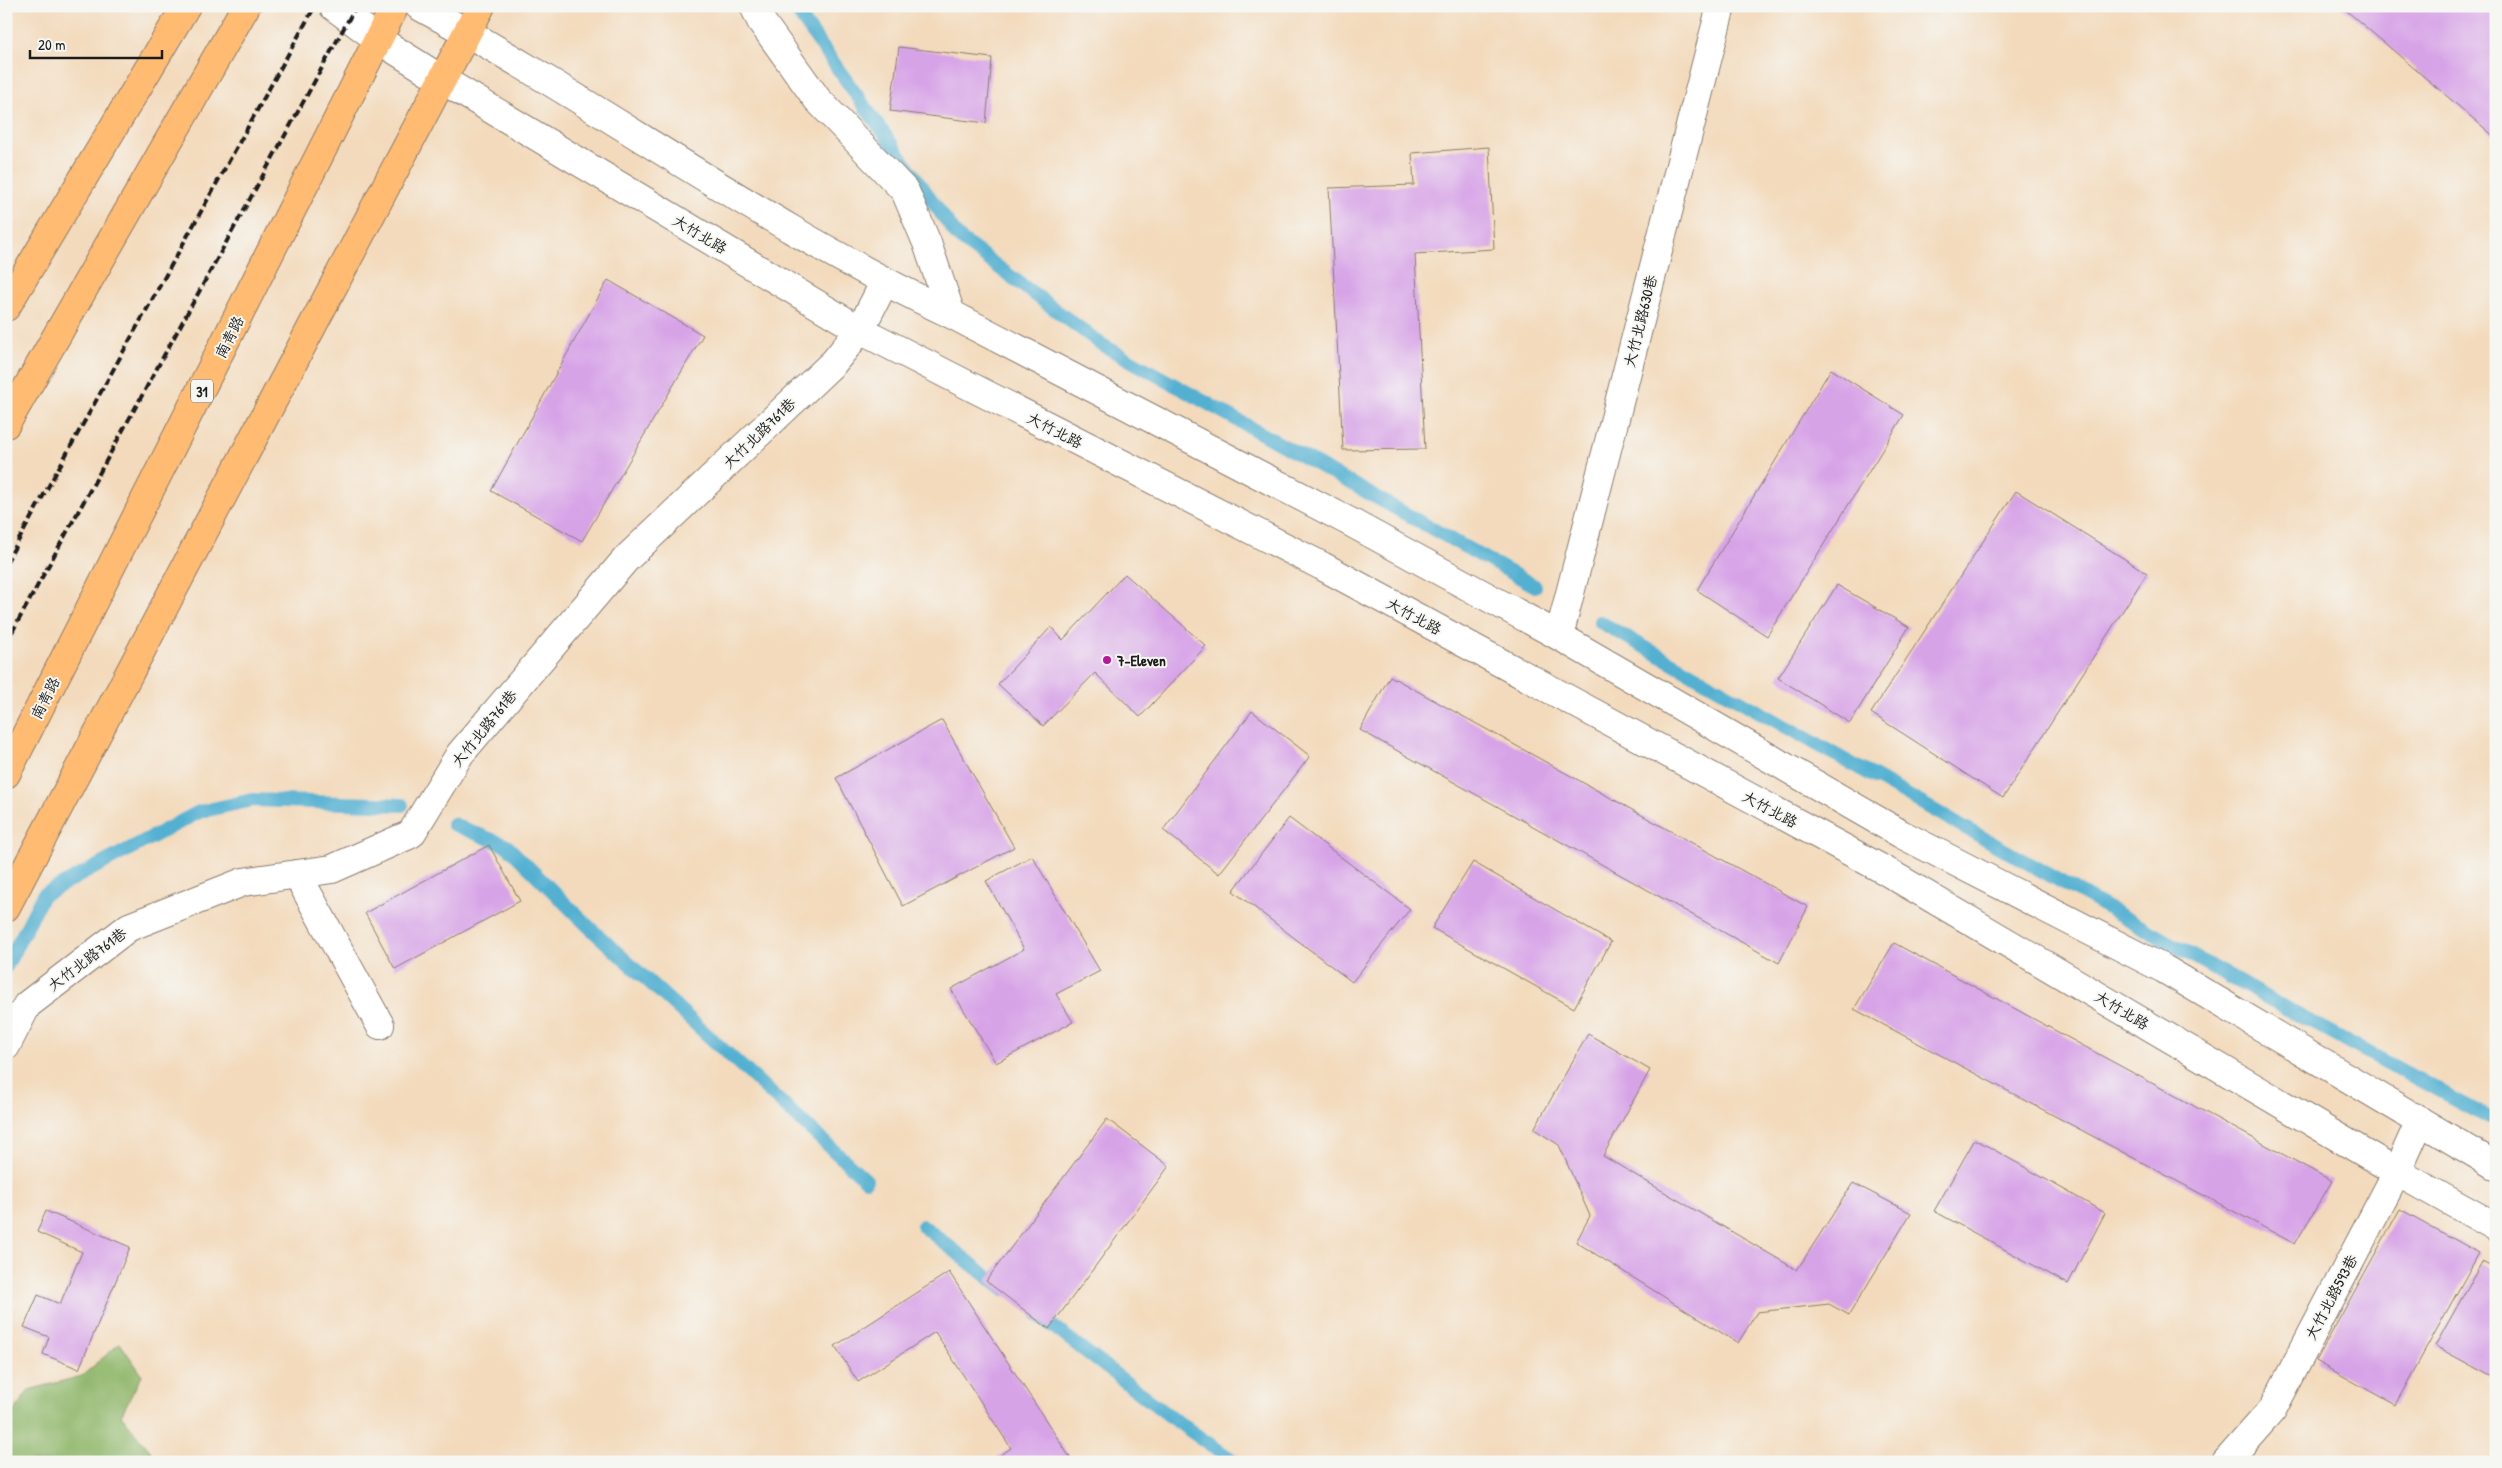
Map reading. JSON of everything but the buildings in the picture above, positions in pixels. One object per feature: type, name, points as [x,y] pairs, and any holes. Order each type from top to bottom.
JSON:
[{"type":"main road","points":[[6,306],[186,6]]},
{"type":"main road","points":[[6,424],[246,6]]},
{"type":"main road","name":"南青路","points":[[6,774],[395,6]]},
{"type":"main road","points":[[6,907],[480,6]]},
{"type":"street","name":"大竹北路","points":[[333,6],[379,40],[441,79],[860,330],[1322,566],[1884,870],[2397,1172],[2496,1227]]},
{"type":"street","points":[[419,6],[467,32],[677,162],[884,283],[950,314],[1350,522],[1559,636],[1901,834],[2164,969],[2496,1166]]},
{"type":"street","points":[[754,6],[761,21],[817,100],[905,191],[927,243],[950,314]]},
{"type":"street","name":"大竹北路630巷","points":[[1559,636],[1721,6]]},
{"type":"street","name":"大竹北路761巷","points":[[6,1046],[27,1005],[129,927],[243,882],[332,869],[411,834],[460,754],[626,559],[834,362],[860,330],[884,283]]},
{"type":"street","points":[[297,874],[380,1024]]},
{"type":"street","name":"大竹北路593巷","points":[[2226,1462],[2272,1410],[2397,1172],[2420,1121]]},
{"type":"green space","points":[[120,1343],[142,1375],[121,1415],[159,1462],[6,1462],[6,1423],[29,1390],[82,1376]]},
{"type":"waterway","points":[[793,6],[958,237],[1101,344],[1535,586]]},
{"type":"waterway","points":[[1600,622],[2292,1012],[2496,1121]]},
{"type":"waterway","points":[[6,967],[43,895],[199,812],[252,800],[402,805]]},
{"type":"waterway","points":[[453,824],[507,846],[589,927],[866,1180]]},
{"type":"waterway","points":[[923,1226],[1003,1289]]},
{"type":"waterway","points":[[1038,1315],[1175,1420],[1235,1462]]},
{"type":"railway","points":[[6,563],[315,6]]},
{"type":"railway","points":[[6,643],[356,6]]},
{"type":"place","name":"7-Eleven","points":[[1107,660]]}]
